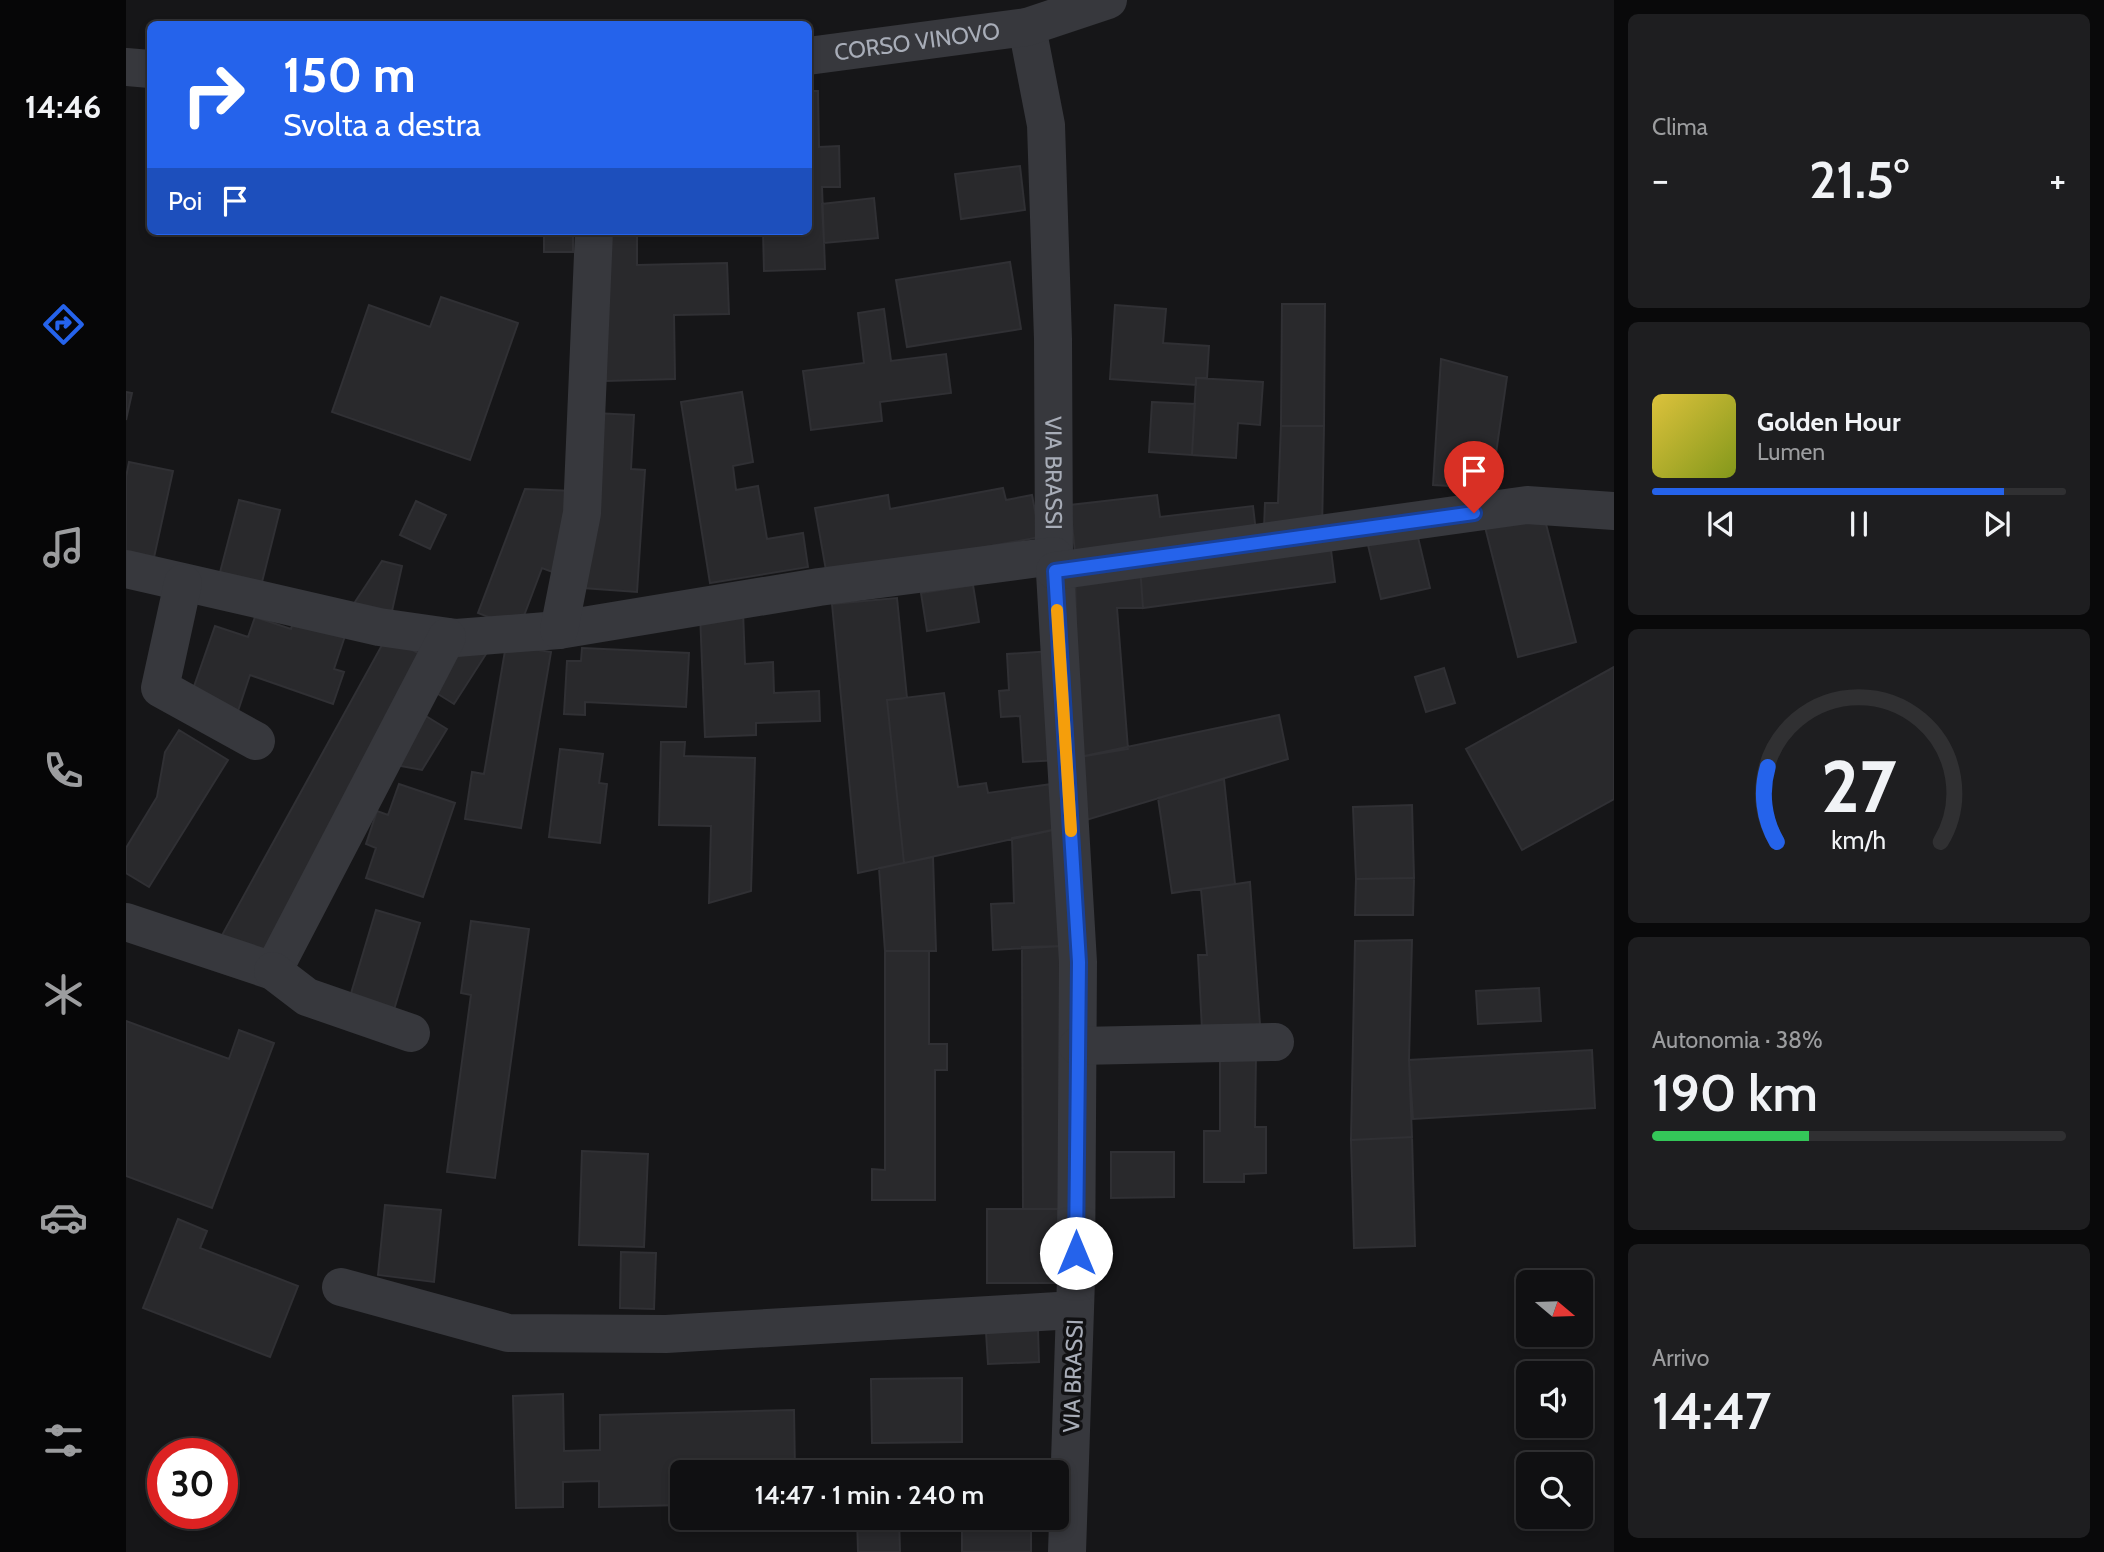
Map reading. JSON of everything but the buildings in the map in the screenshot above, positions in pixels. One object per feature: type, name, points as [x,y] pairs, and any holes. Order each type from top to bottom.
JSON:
[{"type":"street","name":"CORSO VINOVO","points":[[812,55],[1027,27],[1108,0]]},
{"type":"street","name":"VIA BRASSI","points":[[1027,27],[1046,125],[1053,339],[1054,564],[1079,962],[1067,1552]]},
{"type":"street","points":[[126,67],[147,69]]},
{"type":"street","points":[[559,630],[582,513],[594,235]]},
{"type":"street","points":[[126,569],[379,627],[447,637],[559,630],[819,587],[1054,564],[1527,505],[1614,511]]},
{"type":"street","points":[[183,583],[160,688],[256,741]]},
{"type":"street","points":[[272,971],[447,637]]},
{"type":"street","points":[[126,922],[272,971],[307,997],[411,1033]]},
{"type":"street","points":[[1077,1046],[1275,1042]]},
{"type":"street","points":[[341,1287],[508,1333],[666,1334],[1074,1310]]},
{"type":"slow traffic","points":[[1057,610],[1071,831]]},
{"type":"route","points":[[1076,1253],[1079,962],[1055,571],[1474,513]]}]
